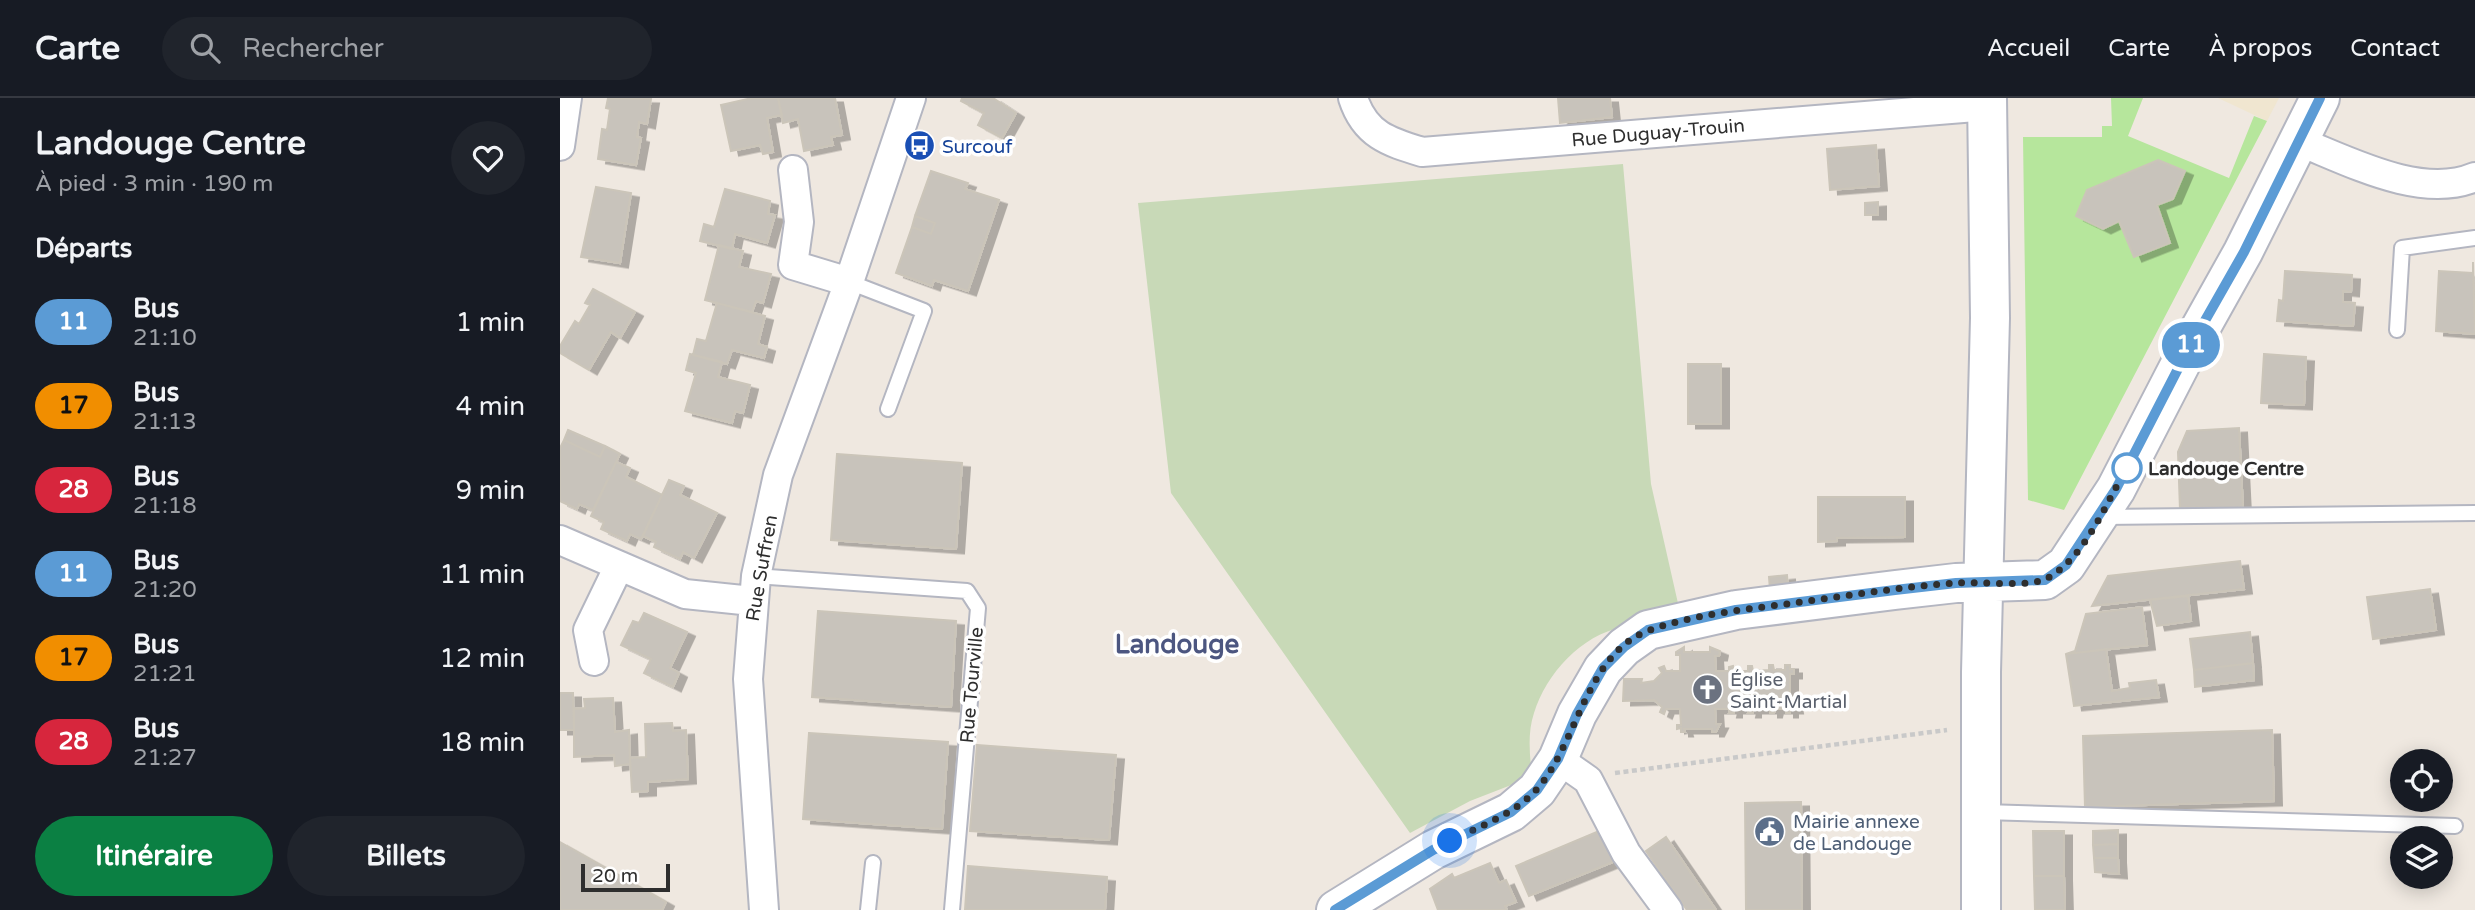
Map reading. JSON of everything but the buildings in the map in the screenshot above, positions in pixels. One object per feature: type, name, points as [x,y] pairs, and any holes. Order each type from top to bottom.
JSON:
[{"type":"main road","points":[[1336,910],[1433,850],[1511,812],[1537,790],[1573,769],[1577,714],[1603,668],[1624,647],[1648,630],[1736,610],[1983,582],[2045,580],[2066,565],[2100,517],[2244,252],[2320,98]]},
{"type":"main road","points":[[1981,910],[1983,582],[1990,318],[1987,102]]},
{"type":"street","points":[[560,146],[567,98]]},
{"type":"street","name":"Rue Suffren","points":[[764,910],[748,679],[754,589],[778,475],[849,282],[911,98]]},
{"type":"street","name":"Rue Duguay-Trouin","points":[[1353,98],[1357,111],[1384,141],[1422,152],[1987,102]]},
{"type":"street","points":[[2298,141],[2375,172],[2433,184],[2461,183],[2475,177]]},
{"type":"street","points":[[793,170],[799,222],[793,265],[849,282]]},
{"type":"street","points":[[560,540],[685,594],[754,589]]},
{"type":"street","points":[[594,661],[588,630],[619,566]]},
{"type":"street","points":[[1573,769],[1626,853],[1668,910]]},
{"type":"lane","points":[[2397,330],[2402,248],[2475,238]]},
{"type":"lane","points":[[849,282],[924,311],[888,409]]},
{"type":"lane","points":[[2100,517],[2475,513]]},
{"type":"lane","name":"Rue Tourville","points":[[754,589],[967,591],[978,608],[952,910]]},
{"type":"lane","points":[[1982,812],[2455,826]]},
{"type":"lane","points":[[868,910],[873,863]]},
{"type":"path","points":[[1573,769],[1606,774],[1983,726]]},
{"type":"shaded area","points":[[2218,98],[2279,98],[2267,121]]},
{"type":"green space","points":[[2111,98],[2143,98],[2128,136],[2229,178],[2254,116],[2267,121],[2064,510],[2028,500],[2023,137],[2102,137],[2102,126],[2112,126]]},
{"type":"green space","points":[[1623,164],[1651,484],[1682,621],[1623,627],[1608,631],[1580,647],[1556,671],[1534,713],[1530,737],[1532,777],[1470,801],[1410,833],[1171,493],[1138,203]]},
{"type":"bus line","name":"11","points":[[1335,910],[1433,850],[1511,812],[1537,790],[1558,759],[1577,714],[1603,668],[1624,647],[1648,630],[1736,610],[1956,583],[2045,580],[2066,565],[2116,489],[2182,361],[2244,252],[2320,98]]},
{"type":"place","name":"Surcouf","points":[[919,146]]},
{"type":"place","name":"Landouge Centre","points":[[2127,468]]},
{"type":"place","name":"Église Saint-Martial","points":[[1707,690]]},
{"type":"place","name":"Mairie annexe de Landouge","points":[[1770,832]]},
{"type":"district","name":"Landouge","points":[[1177,644]]},
{"type":"route","points":[[1450,841],[1511,812],[1537,790],[1558,759],[1577,714],[1603,668],[1624,647],[1648,630],[1736,610],[1956,583],[2045,580],[2066,565],[2100,517],[2127,468]]}]
